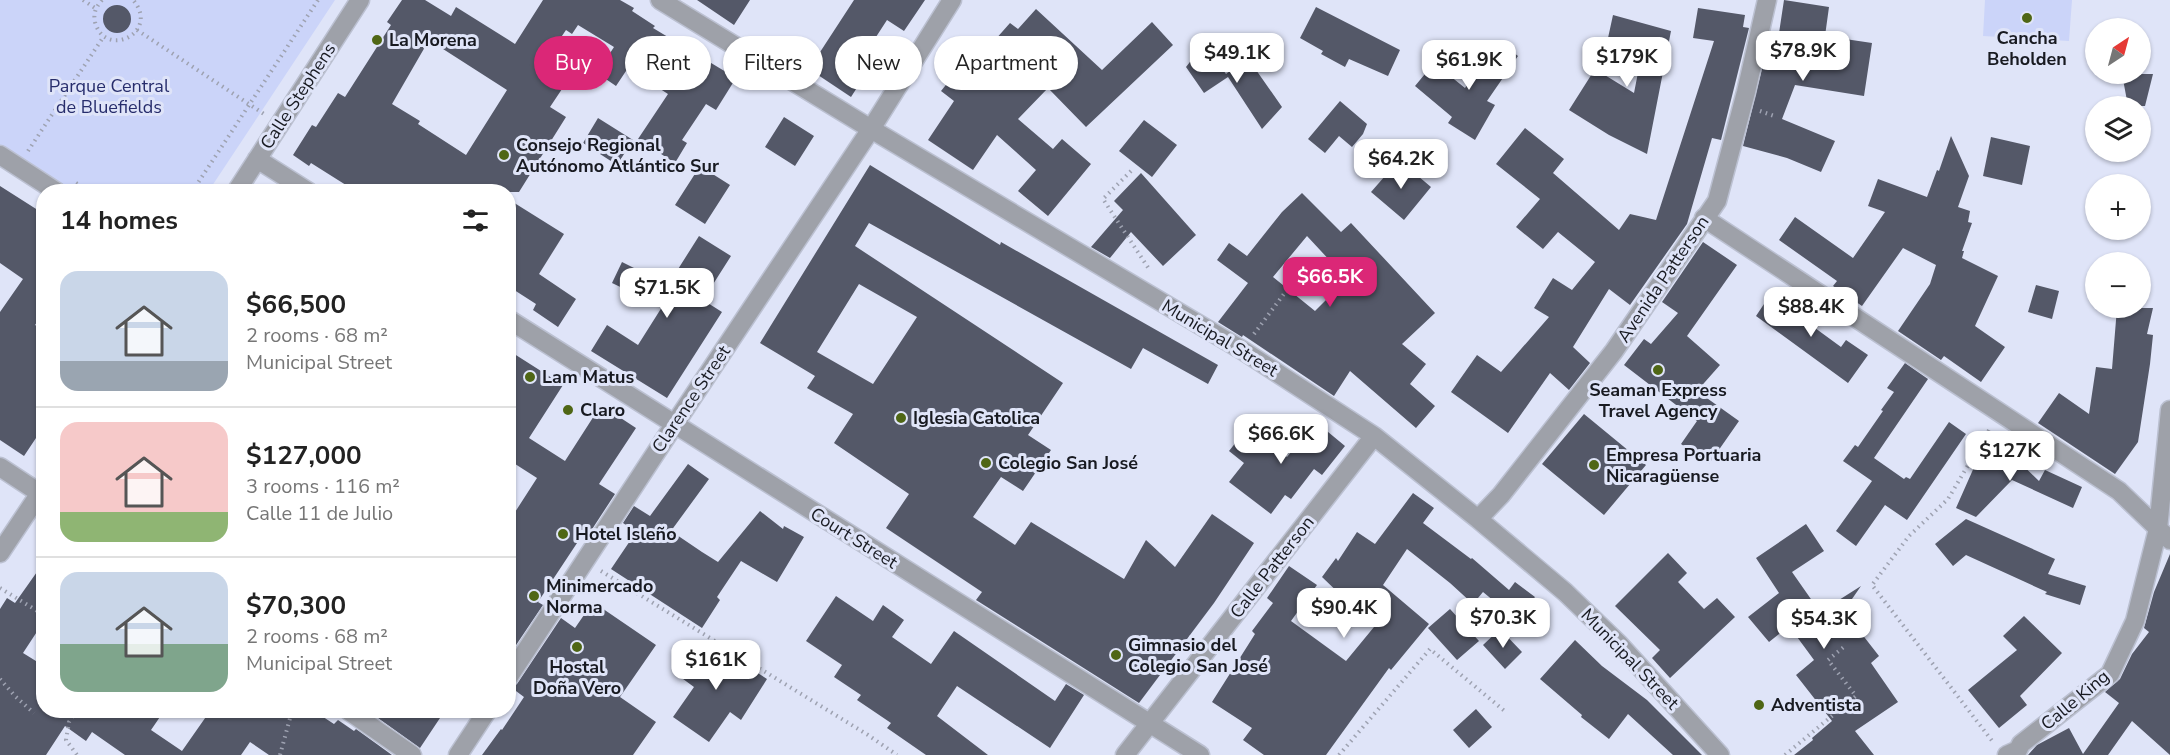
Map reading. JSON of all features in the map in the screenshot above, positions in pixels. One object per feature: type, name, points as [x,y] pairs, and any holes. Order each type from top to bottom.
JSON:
[{"type":"street","name":"Calle Stephens","points":[[241,184],[360,0]]},
{"type":"street","name":"Municipal Street","points":[[660,0],[871,129],[1242,350],[1374,436],[1565,592],[1619,644],[1720,755]]},
{"type":"street","name":"Clarence Street","points":[[516,666],[871,129],[952,0]]},
{"type":"street","name":"Avenida Patterson","points":[[1478,519],[1502,495],[1614,351],[1717,201],[1746,92],[1767,0]]},
{"type":"street","points":[[0,155],[45,184]]},
{"type":"street","points":[[257,159],[296,184]]},
{"type":"street","points":[[1704,218],[2119,491],[2164,535]]},
{"type":"street","name":"Court Street","points":[[516,324],[1200,755]]},
{"type":"street","name":"Calle King","points":[[2001,750],[2018,750],[2021,744],[2110,674],[2135,621],[2164,535],[2170,410]]},
{"type":"street","name":"Calle Patterson","points":[[1125,755],[1374,436]]},
{"type":"street","points":[[0,467],[36,488]]},
{"type":"street","points":[[0,553],[36,501]]},
{"type":"street","points":[[359,718],[412,755]]},
{"type":"street","points":[[459,755],[483,718]]},
{"type":"path","points":[[83,0],[96,8]]},
{"type":"path","points":[[102,0],[96,8],[94,18],[97,28],[104,36],[112,40],[129,38],[137,30],[141,14],[133,0]]},
{"type":"path","points":[[197,184],[318,0]]},
{"type":"path","points":[[137,30],[280,124]]},
{"type":"path","points":[[28,151],[104,36]]},
{"type":"path","points":[[1131,171],[1103,200],[1156,279],[1141,290]]},
{"type":"path","points":[[1242,350],[1307,262]]},
{"type":"path","points":[[1999,413],[1948,499],[1909,537],[1872,585],[2001,750]]},
{"type":"path","points":[[585,561],[897,755]]},
{"type":"path","points":[[0,588],[36,610]]},
{"type":"path","points":[[1785,755],[1856,696],[1828,660],[1845,646]]},
{"type":"path","points":[[1339,755],[1430,649],[1507,713]]},
{"type":"path","points":[[0,679],[34,713]]},
{"type":"path","points":[[72,718],[66,740],[77,755]]},
{"type":"path","points":[[280,755],[290,718]]},
{"type":"green space","name":"Parque Central de Bluefields","points":[[0,0],[335,0],[213,184],[53,184],[0,149]]},
{"type":"green space","name":"Cancha Beholden","points":[[1985,0],[2072,0],[2069,41],[1983,36]]},
{"type":"building","points":[[402,0],[425,0],[451,16],[456,7],[515,44],[543,0],[620,0],[634,8],[632,11],[666,36],[625,36],[625,72],[616,86],[613,84],[613,36],[596,36],[578,25],[572,34],[566,30],[562,36],[534,36],[534,90],[561,90],[550,107],[566,117],[519,192],[516,192],[516,184],[344,184],[311,163],[309,166],[293,155],[312,125],[316,127],[338,93],[345,97],[391,25],[387,22]],"holes":[[[429,40],[507,90],[466,155],[418,124],[420,121],[392,104]]]},
{"type":"building","points":[[697,0],[750,0],[734,25]]},
{"type":"building","points":[[854,0],[925,0],[904,31],[887,20],[877,36],[835,36],[835,86],[823,78],[823,48]]},
{"type":"building","points":[[1784,0],[1829,7],[1825,36],[1872,43],[1864,96],[1795,85],[1782,119],[1835,141],[1821,172],[1787,158],[1743,146],[1771,32],[1779,33]]},
{"type":"building","points":[[117,5],[127,9],[131,19],[127,29],[117,33],[107,29],[103,19],[107,9]]},
{"type":"building","points":[[1316,7],[1400,50],[1388,76],[1349,59],[1345,67],[1321,54],[1323,51],[1300,38]]},
{"type":"building","points":[[1698,8],[1745,15],[1743,27],[1749,28],[1721,140],[1712,138],[1687,224],[1630,305],[1609,289],[1573,347],[1590,363],[1569,390],[1550,373],[1508,433],[1451,392],[1477,355],[1501,372],[1549,317],[1534,308],[1553,278],[1572,290],[1595,262],[1558,232],[1543,249],[1516,227],[1540,199],[1496,164],[1525,128],[1564,159],[1553,173],[1619,230],[1630,214],[1656,220],[1714,41],[1693,38]]},
{"type":"building","points":[[1036,9],[1065,36],[998,36],[1010,23],[1018,29]]},
{"type":"building","points":[[1613,15],[1671,31],[1647,154],[1609,135],[1569,110],[1595,69],[1634,93],[1643,47],[1608,38]]},
{"type":"building","points":[[1152,22],[1173,45],[1086,127],[1050,90],[1078,90],[1078,48],[1102,70]]},
{"type":"building","points":[[1498,41],[1518,56],[1487,101],[1495,105],[1475,140],[1448,123],[1452,117],[1415,86],[1434,63],[1465,88]]},
{"type":"building","points":[[1204,44],[1226,74],[1247,57],[1282,107],[1262,129],[1228,77],[1204,93],[1186,67]]},
{"type":"building","points":[[711,63],[723,70],[723,90],[728,90],[716,110],[706,104],[682,140],[687,143],[675,163],[638,139],[668,94],[662,90],[711,90]]},
{"type":"building","points":[[2124,84],[2150,84],[2148,96],[2126,96]]},
{"type":"building","points":[[840,90],[856,90],[851,97]]},
{"type":"building","points":[[1046,90],[1018,119],[1053,149],[1062,139],[1091,164],[1048,216],[1018,191],[1036,170],[997,135],[973,170],[928,140],[954,101],[941,91]]},
{"type":"building","points":[[1340,101],[1367,124],[1363,134],[1352,147],[1339,136],[1325,153],[1308,139]]},
{"type":"building","points":[[784,117],[814,136],[795,166],[765,147]]},
{"type":"building","points":[[598,118],[633,140],[617,165],[583,143]]},
{"type":"building","points":[[1144,120],[1177,145],[1152,177],[1119,151]]},
{"type":"building","points":[[1951,136],[1969,176],[1958,207],[1970,211],[1968,222],[1972,223],[1962,251],[1964,251],[1962,258],[1998,276],[1975,326],[2005,347],[1981,382],[1944,356],[1941,360],[1898,331],[1930,284],[1936,265],[1903,248],[1862,306],[1833,286],[1837,281],[1779,240],[1795,217],[1853,258],[1885,212],[1868,206],[1878,179],[1927,197]]},
{"type":"building","points":[[1991,137],[2030,146],[2022,185],[1983,176]]},
{"type":"building","points":[[1399,160],[1431,187],[1404,220],[1371,192]]},
{"type":"building","points":[[870,165],[1000,245],[1001,242],[1218,365],[1208,384],[1143,348],[1131,369],[869,223],[855,246],[1063,383],[1028,435],[1051,450],[1023,491],[1001,477],[973,517],[1015,545],[1031,522],[1124,579],[1146,540],[1175,567],[1212,514],[1254,543],[1214,603],[1139,703],[976,600],[982,592],[886,528],[909,494],[834,443],[853,414],[807,388],[815,376],[760,343]],"holes":[[[859,284],[917,317],[873,384],[817,352]]]},
{"type":"building","points":[[700,166],[730,185],[705,224],[675,205]]},
{"type":"building","points":[[1141,173],[1196,235],[1163,266],[1131,232],[1110,258],[1091,247],[1123,210],[1114,201]]},
{"type":"building","points":[[0,186],[36,209],[36,438],[24,456],[0,440],[0,312],[23,279],[0,263]]},
{"type":"building","points":[[1302,193],[1341,232],[1351,223],[1435,313],[1402,344],[1426,364],[1410,384],[1435,406],[1416,428],[1350,371],[1334,396],[1243,335],[1242,337],[1218,322],[1248,283],[1217,260],[1229,243],[1247,256],[1282,212]],"holes":[[[1307,236],[1347,279],[1315,311],[1273,277]]]},
{"type":"building","points":[[516,204],[564,234],[539,274],[576,299],[558,327],[533,310],[536,304],[516,291]]},
{"type":"building","points":[[699,236],[731,256],[703,300],[722,312],[667,398],[591,351],[607,325],[638,345],[662,307],[612,283],[622,262],[668,285]]},
{"type":"building","points":[[1703,242],[1737,265],[1687,336],[1720,365],[1697,391],[1739,421],[1709,464],[1681,444],[1697,421],[1624,365],[1644,339],[1651,344],[1678,313],[1662,302]]},
{"type":"building","points":[[2036,285],[2059,291],[2052,319],[2028,312]]},
{"type":"building","points":[[1774,289],[1793,302],[1789,309],[1841,347],[1846,340],[1868,355],[1848,383],[1756,316]]},
{"type":"building","points":[[2116,318],[2151,318],[2147,334],[2153,335],[2138,442],[2115,474],[2038,423],[2059,393],[2089,414],[2096,367],[2112,369]]},
{"type":"building","points":[[516,355],[563,385],[529,438],[565,461],[601,405],[636,428],[599,484],[615,494],[585,540],[581,537],[538,602],[543,605],[516,645],[516,511],[537,478],[516,465]]},
{"type":"building","points":[[1905,363],[1928,379],[1874,458],[1904,479],[1906,477],[1910,479],[1949,422],[1966,434],[1907,520],[1885,505],[1856,546],[1836,531],[1872,481],[1843,461],[1855,445],[1858,447],[1883,411],[1881,410],[1894,392],[1887,388]]},
{"type":"building","name":"Empresa Portuaria Nicaragüense","points":[[1584,414],[1646,465],[1604,515],[1542,464]]},
{"type":"building","points":[[1316,422],[1345,446],[1322,475],[1314,469],[1291,499],[1285,495],[1271,514],[1229,482],[1244,463],[1229,451],[1248,427],[1287,457]]},
{"type":"building","points":[[2003,446],[2039,481],[2045,470],[2082,487],[2073,508],[2012,480],[1976,517],[1956,508],[1983,447],[1994,454]]},
{"type":"building","points":[[688,464],[709,479],[671,531],[702,552],[718,562],[760,511],[783,529],[784,526],[804,537],[777,582],[741,561],[717,597],[720,600],[702,628],[611,569],[636,532],[623,523],[634,506],[650,516]]},
{"type":"building","points":[[1413,493],[1434,508],[1423,523],[1472,558],[1509,590],[1515,582],[1535,597],[1517,620],[1483,592],[1473,604],[1407,549],[1383,585],[1429,624],[1391,670],[1389,668],[1326,755],[1264,755],[1243,740],[1252,728],[1212,702],[1255,634],[1252,631],[1273,603],[1267,598],[1289,566],[1317,585],[1291,621],[1346,661],[1374,627],[1322,577],[1336,558],[1338,561],[1357,532],[1375,544]]},
{"type":"building","points":[[1966,519],[2055,559],[2048,574],[2086,586],[2080,605],[2045,594],[2047,592],[1966,555],[1953,566],[1935,544]]},
{"type":"building","points":[[1806,524],[1824,551],[1792,572],[1820,612],[1861,586],[1834,625],[1847,615],[1879,656],[1871,663],[1898,702],[1855,731],[1874,755],[1794,755],[1832,721],[1796,675],[1814,660],[1789,626],[1769,642],[1748,617],[1779,593],[1756,558]]},
{"type":"building","points":[[1668,553],[1687,573],[1678,582],[1704,609],[1717,598],[1735,617],[1670,678],[1652,658],[1660,650],[1615,606]]},
{"type":"building","points":[[2170,554],[2170,755],[2132,721],[2108,755],[2028,755],[2037,745],[2069,728],[2083,754],[2119,703],[2105,692],[2120,679],[2132,654],[2149,632],[2144,628],[2154,592]]},
{"type":"building","points":[[36,573],[36,633],[23,653],[36,661],[36,718],[159,718],[151,730],[182,751],[205,718],[325,718],[334,724],[338,720],[354,731],[356,729],[392,755],[269,755],[250,742],[241,755],[125,755],[92,732],[86,741],[65,726],[46,755],[0,755],[0,609],[7,598],[15,603]]},
{"type":"building","points":[[836,596],[873,621],[883,605],[904,620],[892,637],[931,664],[954,631],[1055,701],[1066,684],[1084,695],[1050,748],[957,686],[937,716],[988,755],[926,755],[887,728],[891,723],[857,700],[861,695],[834,677],[842,665],[806,641]]},
{"type":"building","points":[[593,602],[656,645],[620,697],[656,722],[633,755],[482,755],[510,718],[516,718],[516,709],[524,697],[516,691],[516,685],[561,618],[575,628]]},
{"type":"building","points":[[1450,609],[1479,641],[1457,660],[1428,628]]},
{"type":"building","points":[[2024,616],[2062,653],[2020,696],[2027,705],[1999,728],[1968,690],[2017,650],[2003,636]]},
{"type":"building","points":[[1500,629],[1522,652],[1505,669],[1483,645]]},
{"type":"building","points":[[703,640],[735,662],[736,659],[767,679],[741,720],[730,712],[709,742],[673,717],[694,687],[679,676]]},
{"type":"building","points":[[1575,640],[1602,666],[1647,700],[1702,755],[1673,755],[1628,714],[1609,739],[1581,717],[1582,715],[1540,679]]},
{"type":"building","points":[[1476,709],[1492,727],[1469,748],[1453,730]]},
{"type":"building","points":[[378,718],[440,718],[420,748]]},
{"type":"place","name":"Cancha Beholden","points":[[2027,18]]},
{"type":"place","name":"La Morena","points":[[377,40]]},
{"type":"place","name":"Consejo Regional Autónomo Atlántico Sur","points":[[504,155]]},
{"type":"place","name":"Seaman Express Travel Agency","points":[[1658,370]]},
{"type":"place","name":"Lam Matus","points":[[530,377]]},
{"type":"place","name":"Claro","points":[[568,410]]},
{"type":"place","name":"Iglesia Catolica","points":[[901,418]]},
{"type":"place","name":"Colegio San José","points":[[986,463]]},
{"type":"place","name":"Empresa Portuaria Nicaragüense","points":[[1594,465]]},
{"type":"place","name":"Hotel Isleño","points":[[563,534]]},
{"type":"place","name":"Minimercado Norma","points":[[534,596]]},
{"type":"place","name":"Hostal Doña Vero","points":[[577,647]]},
{"type":"place","name":"Gimnasio del Colegio San José","points":[[1116,655]]},
{"type":"place","name":"Adventista","points":[[1759,705]]}]
